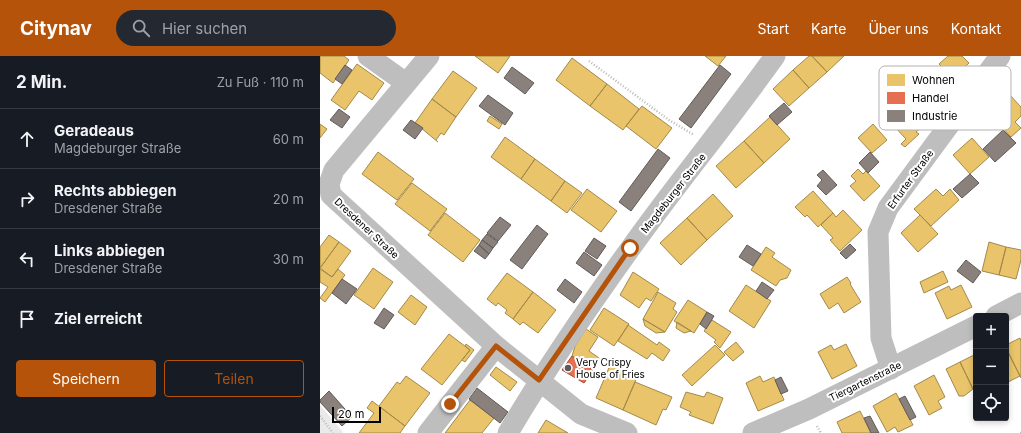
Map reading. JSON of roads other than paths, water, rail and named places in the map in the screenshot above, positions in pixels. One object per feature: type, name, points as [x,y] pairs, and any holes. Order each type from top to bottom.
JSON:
[{"type":"street","points":[[368,56],[406,83]]},
{"type":"street","name":"Dresdener Straße","points":[[429,56],[334,170],[325,192],[496,346],[539,380]]},
{"type":"street","name":"Magdeburger Straße","points":[[508,433],[539,380],[630,248],[709,146],[775,56]]},
{"type":"street","name":"Erfurter Straße","points":[[993,66],[1000,56]]},
{"type":"street","name":"Erfurter Straße","points":[[891,368],[881,338],[878,232],[888,208],[945,130]]},
{"type":"street","points":[[1002,313],[1021,303]]},
{"type":"street","name":"Tiergartenstraße","points":[[753,433],[809,409],[973,327]]},
{"type":"street","points":[[428,433],[496,346]]},
{"type":"street","points":[[539,380],[581,414],[627,433]]},
{"type":"place","name":"Very Crispy House of Fries","points":[[568,368]]}]
